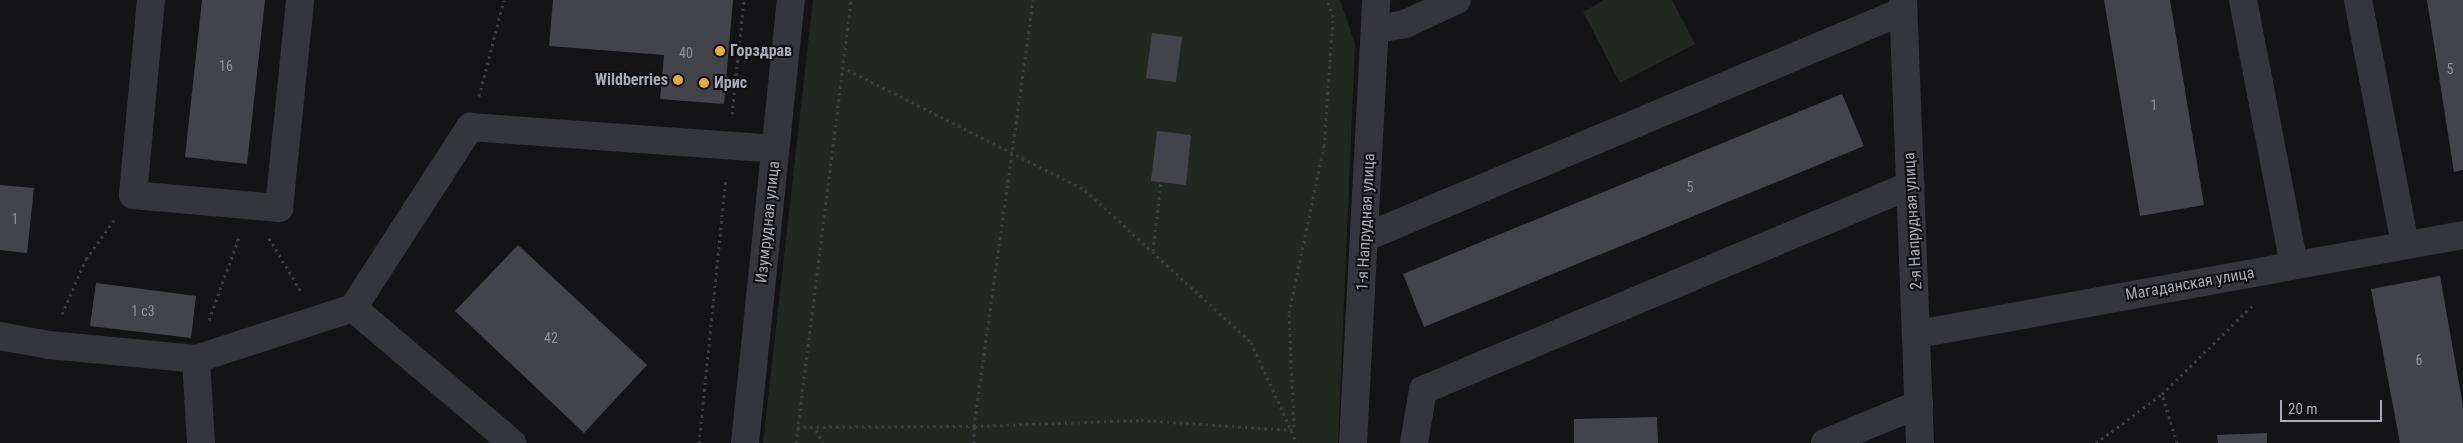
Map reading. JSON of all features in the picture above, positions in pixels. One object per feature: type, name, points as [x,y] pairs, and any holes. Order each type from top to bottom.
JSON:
[{"type":"street","points":[[151,0],[133,195],[279,208],[300,0]]},
{"type":"street","name":"Изумрудная улица","points":[[745,443],[791,0]]},
{"type":"street","name":"1-я Напрудная улица","points":[[1353,443],[1366,237],[1376,0]]},
{"type":"street","points":[[1375,29],[1405,24],[1457,0]]},
{"type":"street","points":[[2243,0],[2294,265]]},
{"type":"street","points":[[2358,0],[2404,245]]},
{"type":"street","points":[[1366,237],[1903,5]]},
{"type":"street","name":"2-я Напрудная улица","points":[[1903,5],[1918,334],[1920,443]]},
{"type":"street","points":[[0,336],[49,344],[196,359],[353,308],[470,128],[776,149]]},
{"type":"street","points":[[1414,443],[1423,390],[1912,185]]},
{"type":"street","name":"Магаданская улица","points":[[1918,334],[2463,235]]},
{"type":"street","points":[[353,308],[512,443]]},
{"type":"street","points":[[196,359],[201,443]]},
{"type":"street","points":[[1825,443],[1919,404]]},
{"type":"path","points":[[470,128],[504,0]]},
{"type":"path","points":[[699,443],[744,0]]},
{"type":"path","points":[[796,443],[851,0]]},
{"type":"path","points":[[974,443],[974,426],[1032,0]]},
{"type":"path","points":[[1294,430],[1289,313],[1324,146],[1333,17],[1327,0]]},
{"type":"path","points":[[842,67],[1085,190],[1251,342],[1294,430],[1298,443]]},
{"type":"path","points":[[1153,252],[1161,182]]},
{"type":"path","points":[[49,344],[86,259],[133,195]]},
{"type":"path","points":[[250,206],[319,320]]},
{"type":"path","points":[[196,359],[250,206]]},
{"type":"path","points":[[2096,443],[2162,394],[2259,299]]},
{"type":"path","points":[[2162,394],[2177,443]]},
{"type":"path","points":[[797,427],[816,430],[1141,420],[1294,430]]},
{"type":"path","points":[[816,430],[823,443]]},
{"type":"shaded area","points":[[813,0],[1340,0],[1355,44],[1338,443],[763,443]]},
{"type":"shaded area","points":[[1604,0],[1672,0],[1695,44],[1620,83],[1583,12]]},
{"type":"building","points":[[202,0],[265,0],[247,164],[185,157]]},
{"type":"building","points":[[553,0],[733,0],[724,104],[660,99],[664,55],[549,46]]},
{"type":"building","points":[[2104,0],[2170,0],[2204,205],[2140,216]]},
{"type":"building","points":[[2427,0],[2463,0],[2463,170],[2454,172]]},
{"type":"building","points":[[1152,33],[1182,37],[1176,82],[1146,78]]},
{"type":"building","points":[[1842,94],[1864,146],[1424,327],[1403,274]]},
{"type":"building","points":[[1157,131],[1191,135],[1186,185],[1151,181]]},
{"type":"building","points":[[0,185],[34,188],[27,253],[0,250]]},
{"type":"building","points":[[518,245],[647,365],[584,433],[455,311]]},
{"type":"building","points":[[2440,276],[2463,406],[2463,443],[2400,443],[2371,289]]},
{"type":"building","points":[[96,283],[196,296],[191,338],[90,326]]},
{"type":"building","points":[[1657,417],[1658,443],[1574,443],[1574,419]]},
{"type":"building","points":[[2267,433],[2267,443],[2218,443],[2217,435]]},
{"type":"place","name":"Горздрав","points":[[720,51]]},
{"type":"place","name":"Wildberries","points":[[678,80]]},
{"type":"place","name":"Ирис","points":[[704,83]]}]
